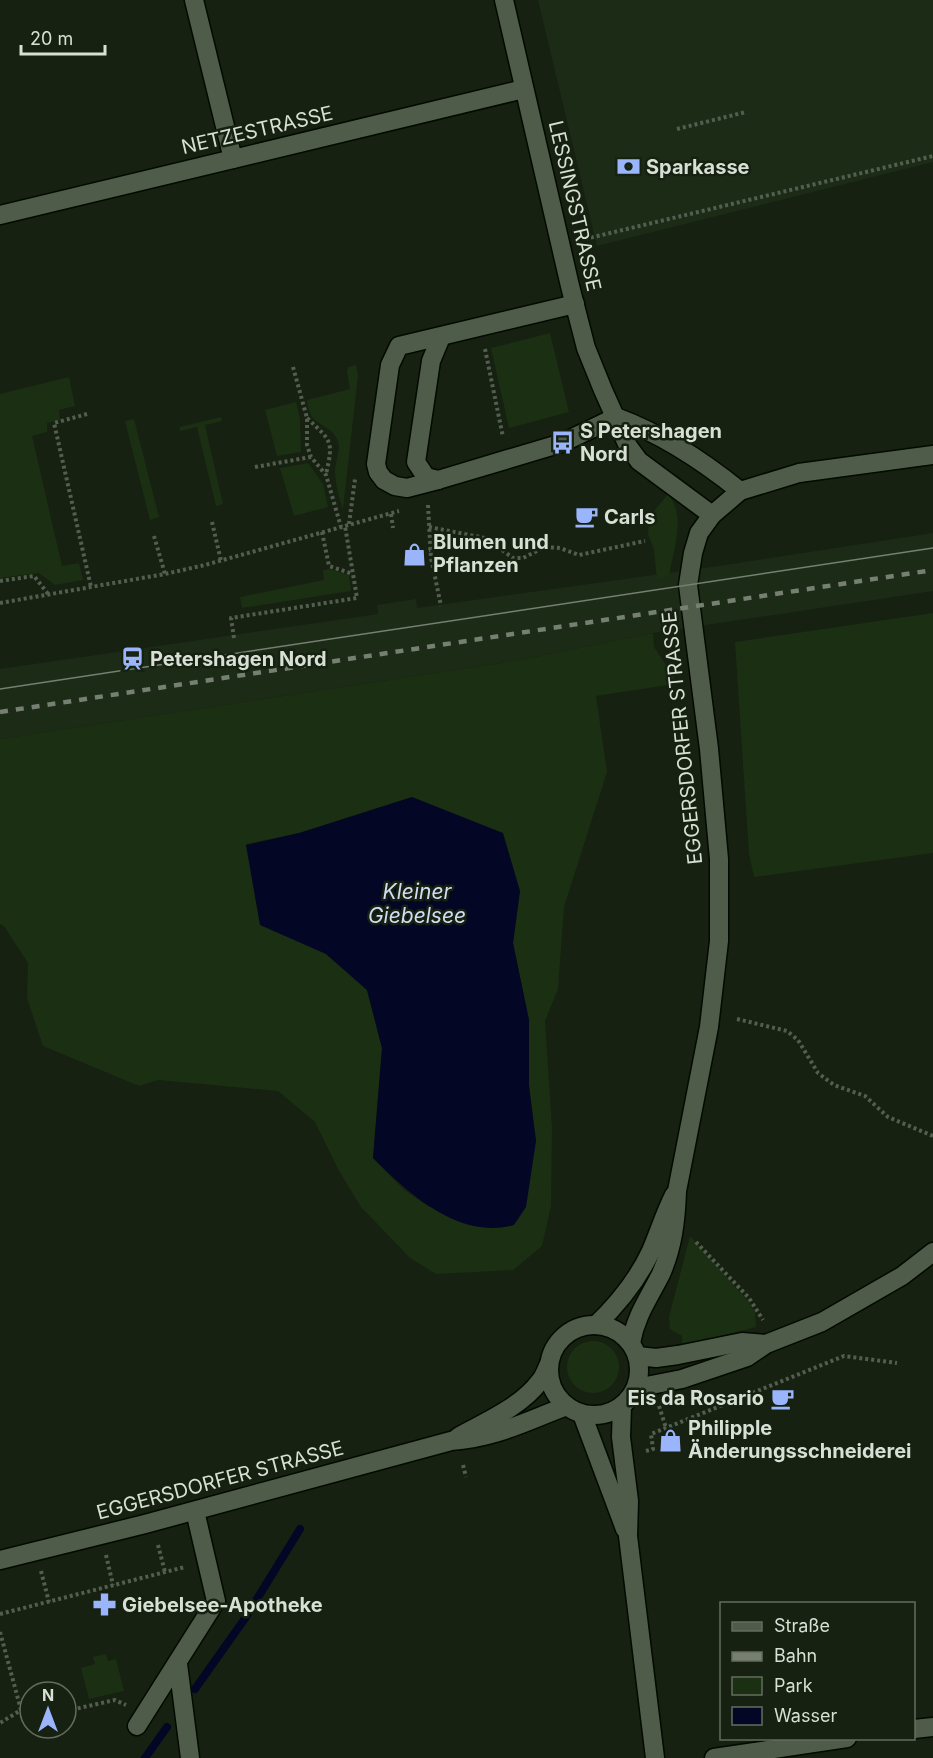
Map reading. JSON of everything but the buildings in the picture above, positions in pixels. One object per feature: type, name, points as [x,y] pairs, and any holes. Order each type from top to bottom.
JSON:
[{"type":"street","points":[[194,0],[233,159]]},
{"type":"street","name":"LESSINGSTRASSE","points":[[504,0],[575,304],[590,358],[628,446],[639,461],[712,515]]},
{"type":"street","name":"NETZESTRASSE","points":[[0,214],[524,89]]},
{"type":"street","points":[[575,304],[399,346],[390,365],[376,464],[384,480],[395,486],[407,488],[438,480],[562,443],[616,417],[660,437],[711,468],[740,491]]},
{"type":"street","points":[[438,480],[426,477],[416,462],[431,361],[441,336]]},
{"type":"street","name":"EGGERSDORFER STRASSE","points":[[634,1349],[640,1310],[661,1274],[672,1244],[677,1191],[709,1027],[719,941],[719,859],[709,749],[688,585],[689,568],[699,533],[712,515],[740,491],[799,473],[933,455]]},
{"type":"street","name":"EGGERSDORFER STRASSE","points":[[596,1325],[612,1309],[632,1282],[650,1252],[664,1214],[677,1191]]},
{"type":"street","points":[[636,1388],[682,1379],[747,1357],[769,1343],[822,1322],[902,1275],[933,1252]]},
{"type":"street","points":[[628,1536],[575,1410],[554,1392],[550,1382],[549,1362],[552,1352],[565,1335],[574,1329],[596,1325],[615,1330],[634,1349],[656,1358],[742,1342],[769,1343]]},
{"type":"street","points":[[575,1410],[603,1415],[622,1406],[636,1388],[640,1369],[634,1349]]},
{"type":"street","name":"EGGERSDORFER STRASSE","points":[[451,1441],[506,1410],[528,1394],[542,1380],[549,1362]]},
{"type":"street","points":[[622,1406],[621,1437],[629,1501],[628,1536],[655,1758]]},
{"type":"street","name":"EGGERSDORFER STRASSE","points":[[0,1560],[195,1511],[451,1441],[475,1439],[575,1410]]},
{"type":"street","points":[[141,1720],[216,1601],[195,1511]]},
{"type":"street","points":[[178,1664],[190,1758]]},
{"type":"street","points":[[915,1730],[933,1727]]},
{"type":"street","points":[[714,1758],[834,1740]]},
{"type":"path","points":[[677,129],[746,112]]},
{"type":"path","points":[[585,239],[933,156]]},
{"type":"path","points":[[483,344],[503,437]]},
{"type":"path","points":[[293,367],[307,418],[307,445],[311,457],[326,475],[341,527]]},
{"type":"path","points":[[87,414],[54,423],[91,588]]},
{"type":"path","points":[[307,418],[328,437],[332,446],[326,475]]},
{"type":"path","points":[[255,467],[311,457]]},
{"type":"path","points":[[349,524],[355,478]]},
{"type":"path","points":[[428,501],[430,550],[441,606]]},
{"type":"path","points":[[391,514],[393,528]]},
{"type":"path","points":[[212,522],[221,561]]},
{"type":"path","points":[[0,603],[165,574],[221,561],[345,526],[357,598],[231,618],[234,638]]},
{"type":"path","points":[[429,527],[485,538],[513,558],[522,558],[545,547],[560,548],[579,555],[645,541]]},
{"type":"path","points":[[322,532],[329,566],[353,574]]},
{"type":"path","points":[[154,536],[165,574]]},
{"type":"path","points":[[423,552],[430,550]]},
{"type":"path","points":[[0,581],[34,576],[49,595]]},
{"type":"path","points":[[737,1019],[787,1032],[798,1040],[809,1062],[818,1073],[834,1085],[865,1096],[888,1117],[933,1136]]},
{"type":"path","points":[[694,1241],[749,1298],[766,1323],[769,1343]]},
{"type":"path","points":[[644,1452],[653,1449],[651,1434],[844,1356],[897,1363]]},
{"type":"path","points":[[657,1402],[666,1428]]},
{"type":"path","points":[[463,1465],[466,1477]]},
{"type":"path","points":[[157,1538],[165,1572]]},
{"type":"path","points":[[105,1551],[113,1586]]},
{"type":"path","points":[[0,1614],[207,1562]]},
{"type":"path","points":[[40,1568],[49,1602]]},
{"type":"path","points":[[0,1632],[18,1699]]},
{"type":"path","points":[[78,1708],[115,1700],[141,1720]]},
{"type":"path","points":[[0,1724],[18,1712]]},
{"type":"shaded area","points":[[538,0],[933,0],[933,162],[597,246]]},
{"type":"shaded area","points":[[933,533],[933,591],[653,633],[515,661],[0,739],[0,669],[378,614],[377,605],[416,599],[417,608],[719,566]]},
{"type":"green space","points":[[550,333],[569,412],[509,428],[491,348]]},
{"type":"green space","points":[[356,365],[358,376],[343,509],[335,476],[339,451],[337,439],[311,416],[307,400],[350,389],[348,367]]},
{"type":"green space","points":[[69,377],[75,406],[59,410],[60,420],[47,423],[47,432],[32,436],[62,566],[79,563],[83,580],[55,585],[39,573],[0,578],[0,394]]},
{"type":"green space","points":[[296,402],[300,419],[301,452],[277,456],[265,410]]},
{"type":"green space","points":[[221,417],[222,421],[205,425],[223,504],[216,506],[197,427],[180,431],[180,427]]},
{"type":"green space","points":[[134,419],[159,517],[150,520],[125,421]]},
{"type":"green space","points":[[308,463],[323,484],[328,507],[294,516],[280,468]]},
{"type":"green space","points":[[668,494],[677,513],[677,534],[669,576],[657,580],[654,550],[648,534],[649,522]]},
{"type":"green space","points":[[329,569],[349,575],[351,591],[242,608],[240,597],[324,580],[323,570]]},
{"type":"green space","points":[[933,613],[933,853],[754,877],[749,854],[735,642]]},
{"type":"green space","points":[[653,633],[654,647],[674,677],[675,684],[596,696],[607,772],[564,907],[558,989],[545,1021],[552,1128],[551,1206],[542,1246],[513,1270],[436,1274],[410,1258],[361,1207],[338,1169],[315,1122],[278,1091],[158,1080],[139,1086],[43,1046],[27,998],[28,963],[4,926],[0,924],[0,739],[515,661]],"holes":[[[299,833],[520,891],[513,943],[529,1020],[529,1086],[536,1141],[429,1207],[403,1189],[373,1158],[382,1048],[367,990],[326,954],[246,844]]]},
{"type":"green space","points":[[690,1236],[748,1301],[755,1312],[756,1327],[693,1343],[682,1343],[682,1336],[670,1329],[669,1317]]},
{"type":"green space","points":[[588,1341],[598,1341],[612,1348],[619,1367],[612,1386],[598,1393],[588,1393],[578,1389],[571,1382],[567,1372],[567,1362],[571,1352],[578,1345]]},
{"type":"green space","points":[[106,1654],[108,1661],[116,1659],[124,1691],[89,1699],[81,1668],[95,1664],[93,1657]]},
{"type":"water","name":"Kleiner Giebelsee","points":[[412,797],[503,833],[520,891],[513,943],[529,1020],[529,1086],[536,1141],[526,1207],[514,1225],[494,1228],[474,1226],[436,1211],[402,1186],[373,1158],[382,1048],[367,990],[326,954],[260,925],[246,845],[299,833]]},
{"type":"waterway","points":[[195,1689],[246,1617],[300,1529]]},
{"type":"waterway","points":[[145,1758],[167,1727]]},
{"type":"tram line","points":[[0,689],[933,548]]},
{"type":"railway","points":[[0,712],[933,570]]},
{"type":"place","name":"Sparkasse","points":[[628,167]]},
{"type":"place","name":"S Petershagen Nord","points":[[562,443]]},
{"type":"place","name":"Carls","points":[[586,517]]},
{"type":"place","name":"Blumen und Pflanzen","points":[[415,554]]},
{"type":"place","name":"Petershagen Nord","points":[[132,659]]},
{"type":"place","name":"Eis da Rosario","points":[[782,1398]]},
{"type":"place","name":"Philipple Änderungsschneiderei","points":[[670,1440]]},
{"type":"place","name":"Giebelsee-Apotheke","points":[[104,1605]]}]
